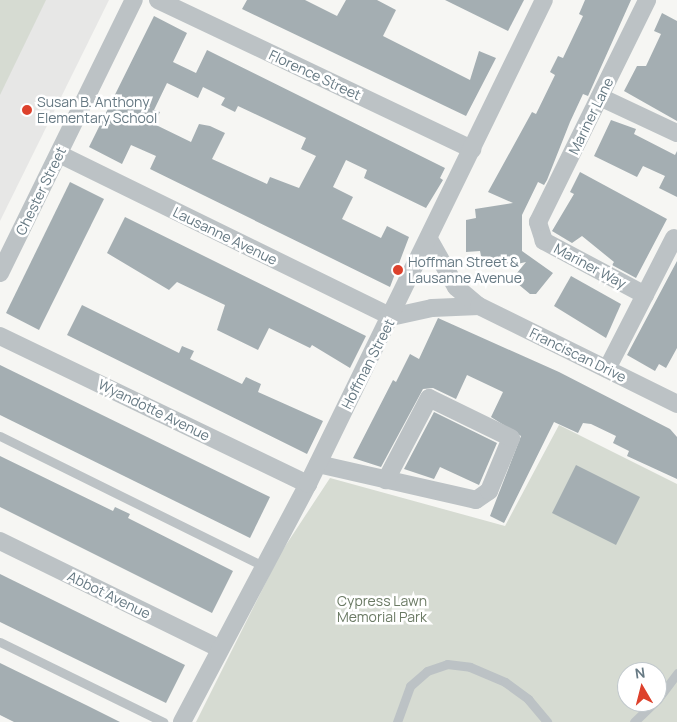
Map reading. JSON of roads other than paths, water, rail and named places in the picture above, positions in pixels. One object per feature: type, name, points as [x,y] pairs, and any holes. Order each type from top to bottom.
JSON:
[{"type":"street","name":"Chester Street","points":[[0,273],[134,0]]},
{"type":"street","name":"Florence Street","points":[[158,0],[472,149]]},
{"type":"street","name":"Hoffman Street","points":[[182,722],[218,648],[308,484],[392,317],[544,0]]},
{"type":"street","name":"Mariner Lane","points":[[539,232],[541,213],[647,0]]},
{"type":"street","points":[[600,97],[677,133]]},
{"type":"street","name":"Lausanne Avenue","points":[[59,154],[392,317]]},
{"type":"street","name":"Mariner Way","points":[[539,232],[555,248],[645,295]]},
{"type":"street","points":[[607,369],[674,238]]},
{"type":"street","name":"Franciscan Drive","points":[[430,241],[456,287],[480,306],[677,404]]},
{"type":"street","name":"Franciscan Drive","points":[[392,317],[432,308],[480,306]]},
{"type":"street","name":"Wyandotte Avenue","points":[[0,336],[308,484]]},
{"type":"street","points":[[318,464],[375,481],[386,480],[462,499],[481,499],[512,438],[429,398],[386,480]]},
{"type":"street","name":"Abbot Avenue","points":[[0,541],[218,648]]},
{"type":"lane","points":[[0,436],[263,566]]},
{"type":"lane","points":[[0,642],[163,722]]},
{"type":"lane","points":[[397,722],[410,686],[427,671],[447,664],[470,667],[505,682],[528,699],[547,722]]},
{"type":"lane","points":[[667,686],[677,673]]},
{"type":"lane","points":[[634,722],[644,712]]},
{"type":"place","name":"Susan B. Anthony Elementary School","points":[[27,110]]},
{"type":"place","name":"Hoffman Street & Lausanne Avenue","points":[[398,270]]},
{"type":"park label","name":"Cypress Lawn Memorial Park","points":[[382,610]]}]
